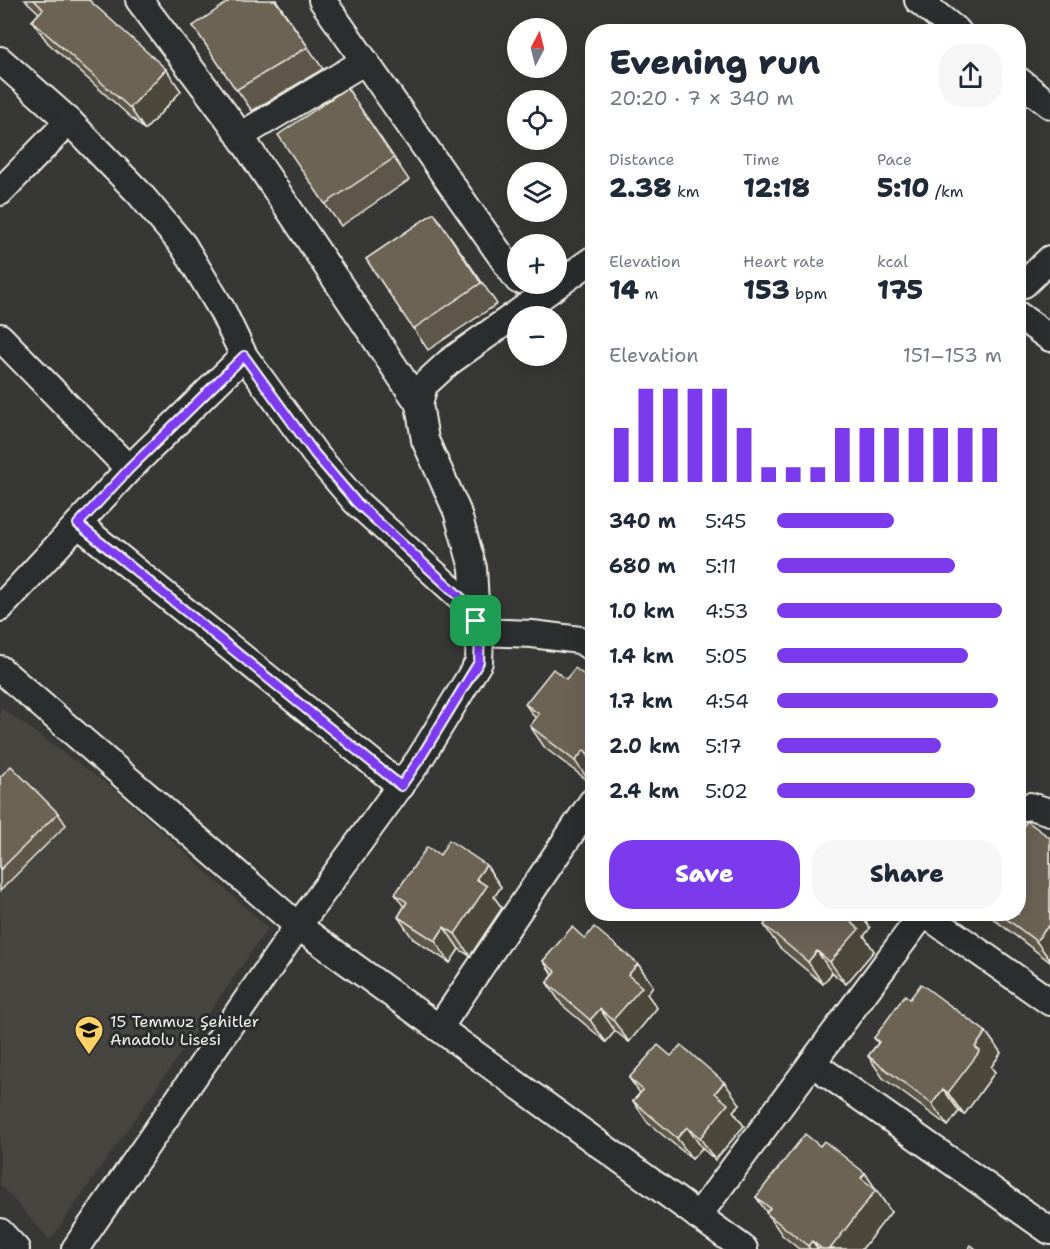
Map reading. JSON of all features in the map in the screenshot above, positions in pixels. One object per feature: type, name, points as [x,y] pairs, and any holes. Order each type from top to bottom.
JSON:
[{"type":"street","points":[[139,0],[240,136],[419,404]]},
{"type":"street","points":[[322,0],[507,266]]},
{"type":"street","points":[[918,0],[948,24]]},
{"type":"street","points":[[0,60],[69,121],[139,193],[183,244],[222,310],[244,356],[315,454],[356,502],[471,607],[478,626]]},
{"type":"street","points":[[240,136],[365,62]]},
{"type":"street","points":[[1026,86],[1050,105]]},
{"type":"street","points":[[0,192],[69,121]]},
{"type":"street","points":[[1026,282],[1050,259]]},
{"type":"street","points":[[567,271],[585,263]]},
{"type":"street","points":[[75,1249],[298,926],[419,760],[479,662],[473,568],[457,511],[425,440],[419,404],[424,385],[518,294]]},
{"type":"street","points":[[1026,321],[1050,338]]},
{"type":"street","points":[[0,337],[129,469]]},
{"type":"street","points":[[5,592],[78,524],[129,469],[244,356]]},
{"type":"street","points":[[78,524],[401,786]]},
{"type":"street","points":[[478,626],[580,640],[585,643]]},
{"type":"street","points":[[0,669],[298,926],[744,1249]]},
{"type":"street","points":[[1026,807],[1050,812]]},
{"type":"street","points":[[439,1028],[585,812]]},
{"type":"street","points":[[698,1216],[919,921]]},
{"type":"street","points":[[934,921],[1050,1002]]},
{"type":"street","points":[[812,1063],[1050,1231]]},
{"type":"street","points":[[0,1232],[16,1249]]},
{"type":"shaded area","name":"15 Temmuz Şehitler Anadolu Lisesi","points":[[0,707],[118,792],[268,928],[50,1240],[0,1184]]},
{"type":"building","points":[[34,0],[89,0],[166,69],[130,108],[32,21],[43,9]]},
{"type":"building","points":[[231,0],[275,0],[308,47],[236,90],[193,26]]},
{"type":"building","points":[[347,88],[394,158],[325,204],[278,135]]},
{"type":"building","points":[[434,213],[481,283],[413,329],[366,259]]},
{"type":"building","points":[[575,668],[585,676],[585,751],[575,761],[530,726],[539,714],[525,704],[553,669],[566,679]]},
{"type":"building","points":[[11,766],[58,813],[0,870],[0,777]]},
{"type":"building","points":[[1026,822],[1050,838],[1050,928],[1048,926],[1036,941],[1009,921],[1026,921]]},
{"type":"building","points":[[449,840],[486,865],[476,879],[487,886],[455,934],[444,927],[435,941],[398,917],[407,902],[395,894],[427,847],[440,855]]},
{"type":"building","points":[[767,921],[850,921],[859,929],[830,962],[817,951],[808,962],[764,925]]},
{"type":"building","points":[[572,927],[585,939],[594,927],[638,964],[628,975],[642,987],[613,1020],[600,1009],[590,1020],[547,983],[556,972],[543,961]]},
{"type":"building","points":[[921,984],[986,1032],[975,1047],[980,1051],[948,1093],[943,1089],[932,1104],[868,1056],[879,1042],[874,1038],[905,995],[910,999]]},
{"type":"building","points":[[658,1045],[671,1056],[681,1045],[724,1082],[715,1093],[728,1104],[700,1138],[687,1127],[677,1138],[633,1101],[643,1090],[629,1078]]},
{"type":"building","points":[[805,1134],[820,1146],[824,1141],[865,1173],[861,1178],[876,1190],[830,1249],[822,1249],[812,1241],[808,1246],[766,1213],[770,1208],[756,1197]]},
{"type":"place","name":"15 Temmuz Şehitler Anadolu Lisesi","points":[[89,1056]]},
{"type":"route","points":[[244,356],[315,454],[356,502],[471,607],[476,621],[480,632],[479,662],[401,786],[78,524],[129,469],[244,356]]}]
